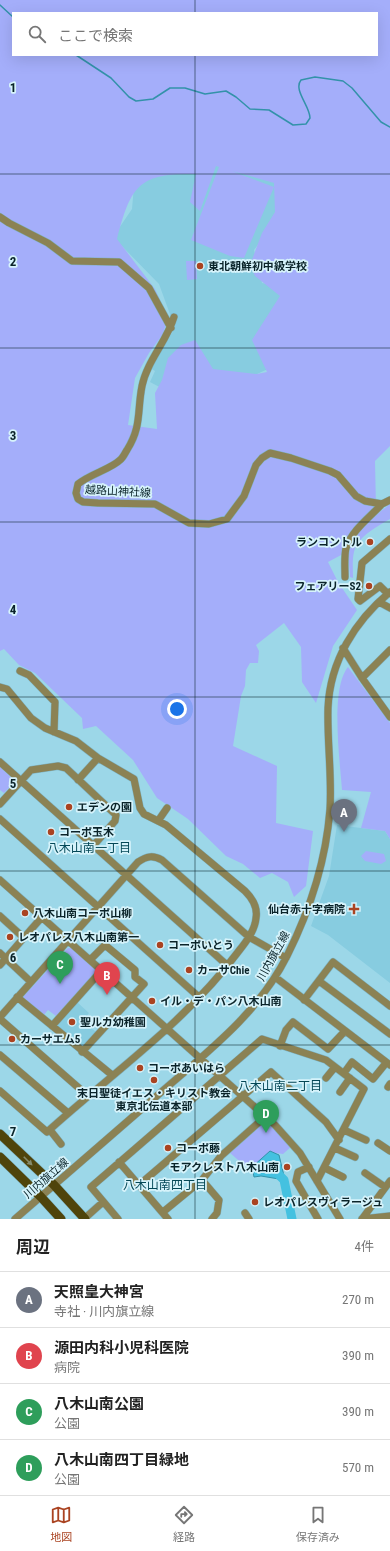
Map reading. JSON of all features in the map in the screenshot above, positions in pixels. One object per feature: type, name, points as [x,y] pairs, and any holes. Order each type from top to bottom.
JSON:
[{"type":"main road","points":[[0,1134],[54,1185],[85,1219]]},
{"type":"main road","points":[[0,1157],[41,1196],[61,1219]]},
{"type":"street","points":[[0,217],[48,243],[72,261],[119,262],[149,288],[171,328]]},
{"type":"street","name":"越路山神社線","points":[[174,317],[171,328],[147,369],[142,385],[139,421],[135,438],[120,460],[86,477],[78,484],[76,493],[78,499],[83,502],[98,503],[155,504],[188,523],[209,524],[227,519],[244,496],[256,465],[262,458],[270,454],[291,458],[330,471],[338,475],[356,496],[365,501],[382,504]]},
{"type":"street","points":[[345,577],[346,549],[349,542],[357,530],[382,504],[390,500]]},
{"type":"street","points":[[389,593],[380,586],[360,601],[358,599],[362,563],[390,539]]},
{"type":"street","name":"川内旗立線","points":[[16,1219],[241,1022],[275,977],[305,918],[316,885],[325,848],[330,806],[329,698],[331,683],[343,648],[356,627],[389,593]]},
{"type":"street","points":[[379,602],[390,608]]},
{"type":"street","points":[[343,648],[390,717]]},
{"type":"street","points":[[362,678],[390,650]]},
{"type":"street","points":[[20,671],[29,675],[55,702],[54,732]]},
{"type":"street","points":[[0,1091],[47,1132],[50,1130],[200,998],[228,966],[248,937],[256,918],[256,911],[251,896],[166,825],[144,814],[140,808],[134,779],[98,758],[76,741],[54,732],[31,718],[7,688],[1,685]]},
{"type":"street","points":[[78,780],[98,758]]},
{"type":"street","points":[[0,762],[228,966]]},
{"type":"street","points":[[0,804],[31,770],[58,766],[66,768],[116,815],[115,821],[93,846]]},
{"type":"street","points":[[158,820],[167,808]]},
{"type":"street","points":[[0,819],[200,998]]},
{"type":"street","points":[[88,1096],[0,1018],[126,875],[145,858],[155,857],[162,860],[248,937],[286,958]]},
{"type":"street","points":[[0,880],[266,1116],[290,1140],[309,1167],[340,1219]]},
{"type":"street","points":[[0,916],[24,938]]},
{"type":"street","points":[[0,965],[42,918]]},
{"type":"street","points":[[82,1052],[144,984],[135,977],[135,970],[105,945],[90,960]]},
{"type":"street","points":[[0,954],[31,982]]},
{"type":"street","points":[[304,1000],[333,962],[390,1006]]},
{"type":"street","points":[[52,1026],[102,970]]},
{"type":"street","points":[[275,977],[388,1064],[373,1079],[352,1062],[344,1073]]},
{"type":"street","points":[[319,981],[390,1034]]},
{"type":"street","points":[[17,997],[112,1076]]},
{"type":"street","points":[[280,1046],[286,1030],[293,1022],[328,1049],[345,1031]]},
{"type":"street","points":[[118,1219],[90,1187],[262,1039],[280,1046],[317,1056],[344,1073],[364,1089],[325,1168],[317,1181]]},
{"type":"street","points":[[0,1055],[68,1113]]},
{"type":"street","points":[[326,1078],[334,1067]]},
{"type":"street","points":[[139,1185],[271,1072],[326,1122],[339,1140]]},
{"type":"street","points":[[340,1092],[350,1078]]},
{"type":"street","points":[[163,1212],[202,1180],[221,1156],[266,1116]]},
{"type":"street","points":[[50,1130],[61,1144]]},
{"type":"street","points":[[344,1130],[366,1140]]},
{"type":"street","points":[[378,1143],[390,1151]]},
{"type":"street","points":[[335,1148],[355,1157]]},
{"type":"street","points":[[120,1162],[168,1219]]},
{"type":"street","points":[[309,1167],[298,1172],[296,1181],[318,1219]]},
{"type":"street","points":[[325,1168],[343,1177]]},
{"type":"street","points":[[362,1219],[388,1184],[365,1173]]},
{"type":"street","points":[[202,1180],[219,1200],[218,1213],[212,1219]]},
{"type":"street","points":[[85,1219],[104,1202]]},
{"type":"street","points":[[362,1219],[390,1216]]},
{"type":"shaded area","points":[[0,0],[390,0],[390,446],[375,461],[376,508],[343,554],[328,562],[338,582],[357,610],[333,646],[316,703],[302,682],[301,647],[284,623],[256,645],[259,651],[258,663],[250,663],[246,670],[245,686],[241,696],[233,746],[277,766],[276,823],[313,831],[306,886],[294,897],[288,882],[272,873],[260,878],[243,864],[226,856],[188,819],[157,798],[133,760],[96,726],[83,729],[82,718],[35,673],[19,665],[4,649],[0,651]],"holes":[[[216,166],[219,167],[191,240],[230,256],[244,258],[274,187],[232,171],[274,183],[275,212],[262,233],[250,265],[255,276],[280,296],[252,340],[267,372],[257,374],[213,369],[195,340],[181,345],[168,358],[162,380],[155,393],[157,429],[128,425],[135,378],[149,353],[163,334],[168,317],[155,289],[117,239],[127,206],[133,194],[140,186],[150,180],[162,176],[177,174],[196,174],[190,202],[200,211]]]},
{"type":"shaded area","name":"東北朝鮮初中級学校","points":[[219,162],[285,180],[280,215],[254,250],[262,283],[316,294],[303,353],[257,374],[180,398],[150,382],[155,371],[150,368],[172,333],[178,317],[171,317],[159,284],[113,237],[132,209],[134,186],[157,170]]},
{"type":"shaded area","points":[[186,261],[196,261],[197,279],[187,280]]},
{"type":"shaded area","points":[[390,504],[390,519],[369,532],[356,547],[353,558],[353,578],[350,577],[349,555],[354,540],[364,526]]},
{"type":"shaded area","points":[[348,667],[390,723],[390,839],[385,831],[361,828],[371,792],[342,790],[338,744],[338,708],[342,677]]},
{"type":"shaded area","points":[[0,767],[15,781],[4,793],[0,790]]},
{"type":"shaded area","name":"仙台赤十字病院","points":[[337,825],[385,831],[390,839],[390,983],[328,935],[311,926],[329,876]]},
{"type":"shaded area","points":[[366,851],[384,854],[386,861],[381,864],[365,861],[361,856]]},
{"type":"shaded area","points":[[68,948],[71,948],[97,971],[56,1016],[48,1010],[43,1016],[22,998]]},
{"type":"shaded area","name":"聖ルカ幼稚園","points":[[77,1002],[89,1013],[83,1021],[96,1032],[84,1046],[80,1046],[57,1028],[57,1024]]},
{"type":"shaded area","points":[[267,1120],[292,1146],[283,1154],[276,1153],[251,1171],[230,1153]]},
{"type":"shaded area","points":[[270,1151],[279,1155],[285,1180],[261,1176],[254,1177],[252,1167]]},
{"type":"waterway","points":[[0,5],[12,16]]},
{"type":"waterway","points":[[78,56],[111,78],[129,97],[136,101],[153,99],[170,88],[185,88],[205,94],[226,91],[250,109],[269,110],[293,125],[306,124],[310,118],[300,93],[299,84],[301,80],[315,77],[343,81],[352,88],[381,122],[390,127]]},
{"type":"waterway","points":[[275,1171],[284,1180],[292,1219]]},
{"type":"place","name":"東北朝鮮初中級学校","points":[[200,266]]},
{"type":"place","name":"ランコントル","points":[[370,542]]},
{"type":"place","name":"フェアリーS2","points":[[369,586]]},
{"type":"place","name":"エデンの園","points":[[69,807]]},
{"type":"place","name":"コーポ玉木","points":[[51,832]]},
{"type":"place","name":"天照皇大神宮","points":[[344,832]]},
{"type":"place","name":"仙台赤十字病院","points":[[354,909]]},
{"type":"place","name":"八木山南コーポ山柳","points":[[25,913]]},
{"type":"place","name":"レオパレス八木山南第一","points":[[10,937]]},
{"type":"place","name":"コーポいとう","points":[[160,945]]},
{"type":"place","name":"カーサChie","points":[[189,970]]},
{"type":"place","name":"八木山南公園","points":[[60,984]]},
{"type":"place","name":"源田内科小児科医院","points":[[107,995]]},
{"type":"place","name":"イル・デ・パン八木山南","points":[[152,1001]]},
{"type":"place","name":"聖ルカ幼稚園","points":[[72,1022]]},
{"type":"place","name":"カーサエム5","points":[[12,1039]]},
{"type":"place","name":"コーポあいはら","points":[[140,1068]]},
{"type":"place","name":"末日聖徒イエス・キリスト教会 東京北伝道本部","points":[[154,1080]]},
{"type":"place","name":"八木山南四丁目緑地","points":[[266,1133]]},
{"type":"place","name":"コーポ藤","points":[[168,1148]]},
{"type":"place","name":"モアクレスト八木山南","points":[[287,1167]]},
{"type":"place","name":"レオパレスヴィラージュ","points":[[255,1202]]},
{"type":"district","name":"八木山南一丁目","points":[[89,848]]},
{"type":"district","name":"八木山南二丁目","points":[[280,1086]]},
{"type":"district","name":"八木山南四丁目","points":[[165,1185]]}]
